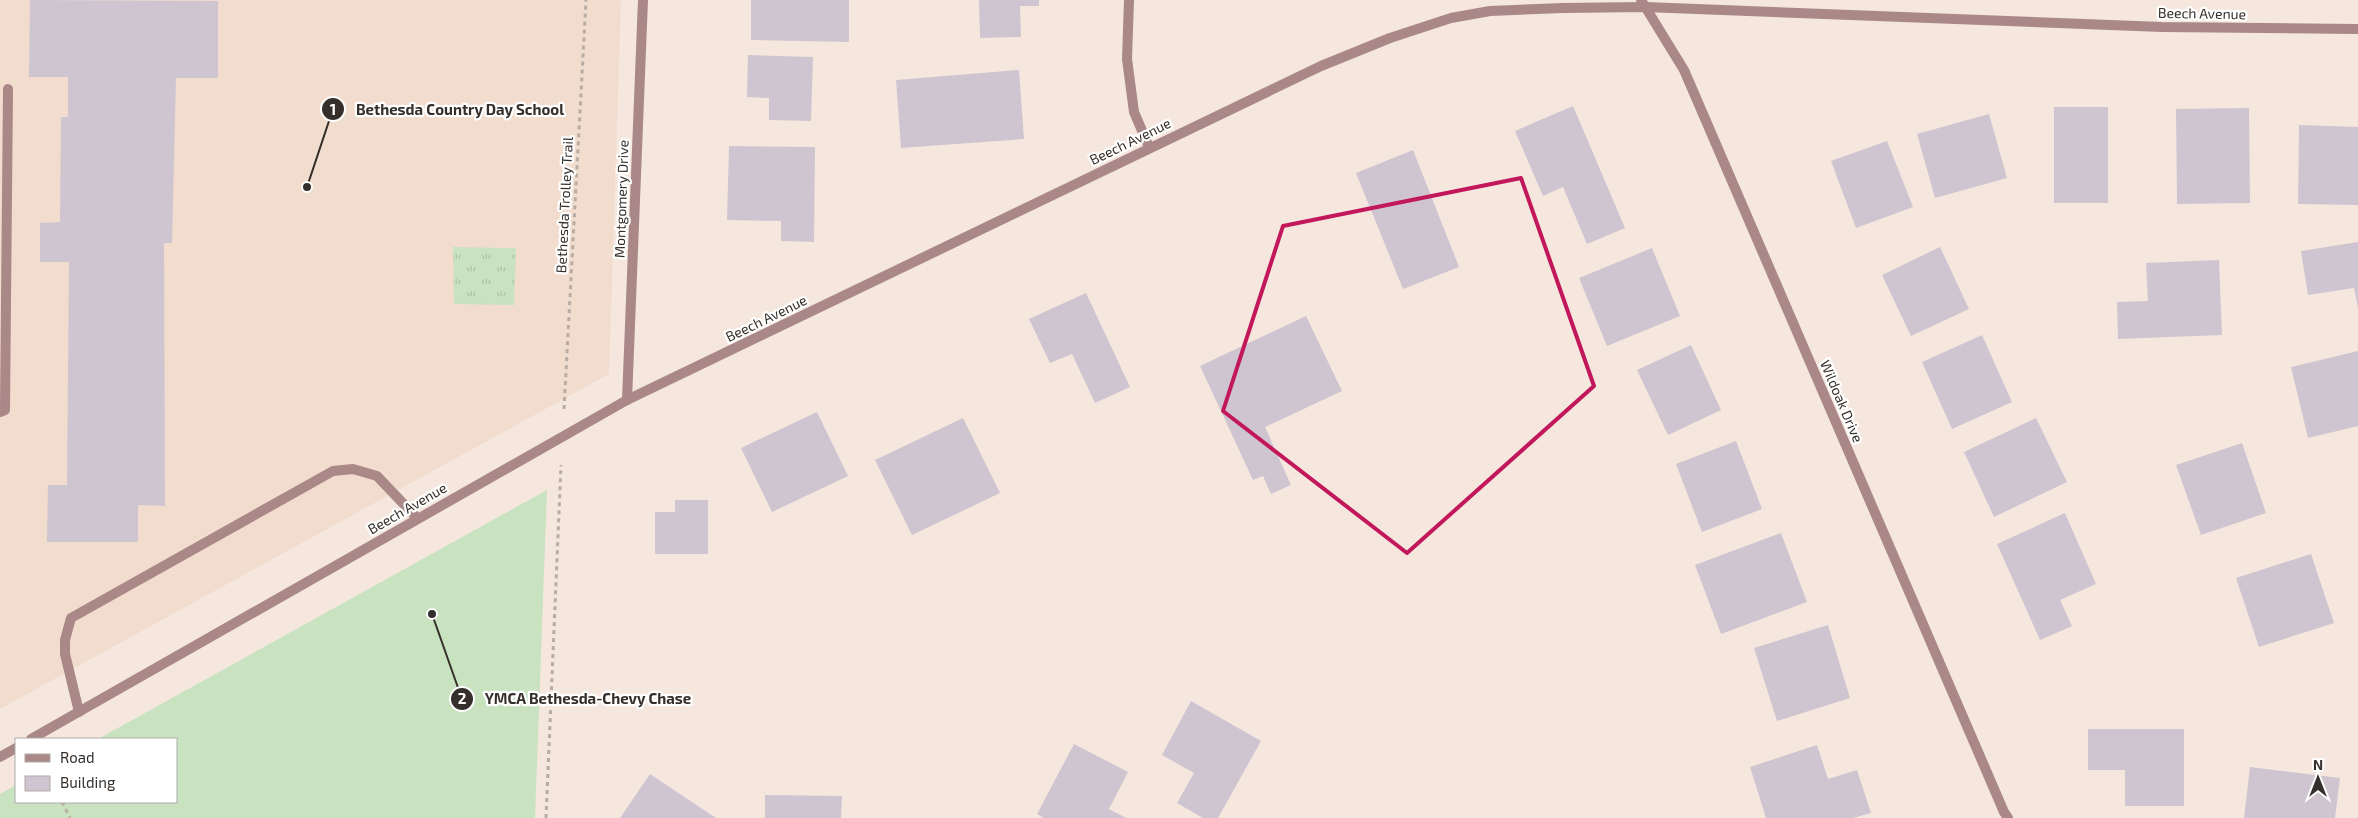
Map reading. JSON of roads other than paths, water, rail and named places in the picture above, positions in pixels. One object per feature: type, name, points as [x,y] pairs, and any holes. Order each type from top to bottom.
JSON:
[{"type":"street","name":"Montgomery Drive","points":[[627,400],[643,0]]},
{"type":"street","points":[[1129,0],[1127,59],[1134,112],[1149,147]]},
{"type":"street","name":"Beech Avenue","points":[[33,738],[627,400],[1149,147],[1321,66],[1390,38],[1451,18],[1490,11],[1643,4],[2162,27],[2358,28]]},
{"type":"street","name":"Wildoak Drive","points":[[1643,4],[1684,70],[2008,818]]},
{"type":"street","points":[[0,412],[5,410],[3,181],[8,89]]},
{"type":"street","points":[[79,712],[65,654],[65,640],[71,618],[333,471],[353,469],[377,476],[417,518]]},
{"type":"street","points":[[0,757],[15,749]]},
{"type":"place","name":"Bethesda Country Day School","points":[[307,187]]},
{"type":"place","name":"YMCA Bethesda-Chevy Chase","points":[[432,614]]}]
